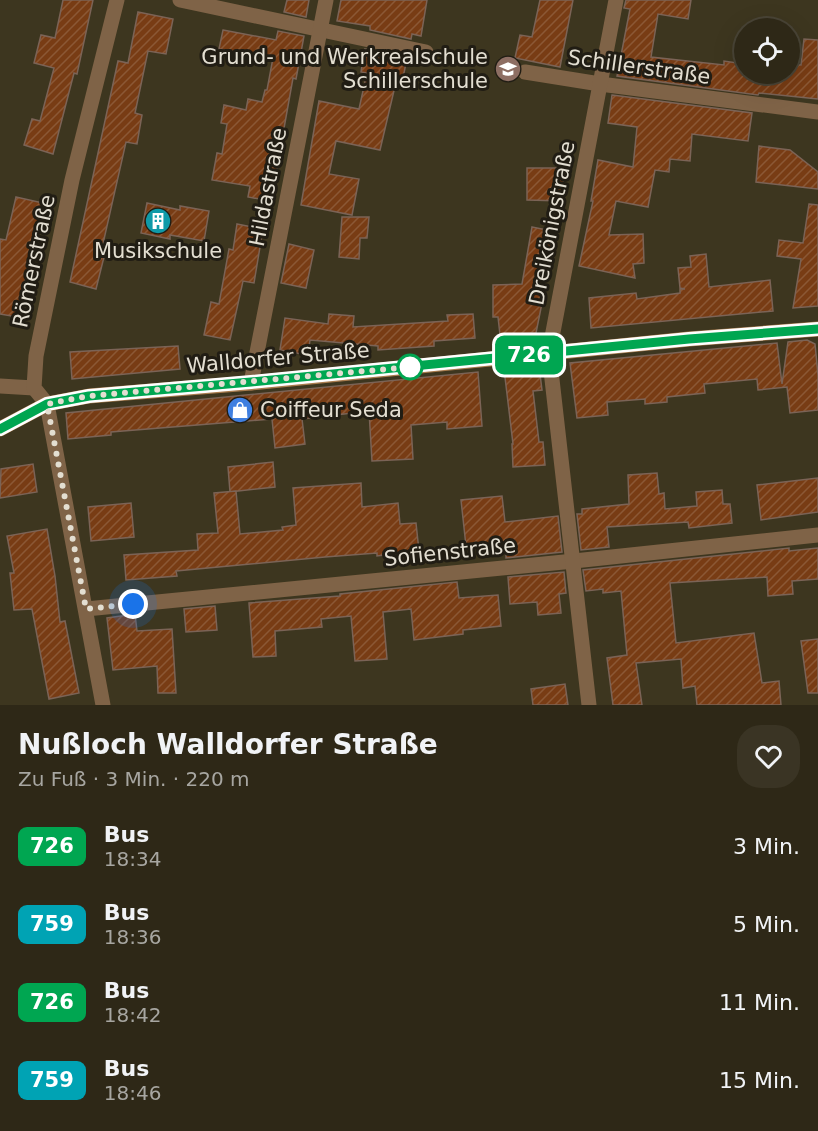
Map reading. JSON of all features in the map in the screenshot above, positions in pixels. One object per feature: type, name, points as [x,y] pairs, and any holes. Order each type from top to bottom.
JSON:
[{"type":"street","name":"Römerstraße","points":[[34,388],[36,356],[72,180],[117,0]]},
{"type":"street","points":[[180,0],[426,52]]},
{"type":"street","name":"Hildastraße","points":[[251,382],[326,0]]},
{"type":"street","name":"Dreikönigstraße","points":[[589,705],[549,353],[616,0]]},
{"type":"street","name":"Schillerstraße","points":[[525,72],[818,112]]},
{"type":"street","name":"Walldorfer Straße","points":[[0,429],[47,404],[89,396],[689,339],[818,329]]},
{"type":"street","points":[[0,386],[34,388],[47,404],[103,705]]},
{"type":"street","name":"Sofienstraße","points":[[86,609],[818,535]]},
{"type":"building","points":[[63,0],[93,0],[77,74],[74,73],[53,154],[24,145],[32,119],[40,121],[54,68],[34,63],[41,35],[55,38]]},
{"type":"building","points":[[287,0],[309,0],[306,17],[284,12]]},
{"type":"building","points":[[341,0],[427,0],[421,36],[412,34],[411,39],[370,30],[370,26],[337,21]]},
{"type":"building","points":[[540,0],[573,0],[560,67],[515,58],[520,35],[532,37]]},
{"type":"building","points":[[626,0],[691,0],[688,19],[658,14],[651,57],[724,65],[724,61],[734,62],[734,84],[800,84],[804,39],[818,40],[818,99],[759,93],[758,95],[617,76],[630,9],[624,8]]},
{"type":"building","points":[[138,12],[173,19],[166,54],[148,51],[135,113],[142,115],[137,144],[126,142],[100,257],[104,257],[96,289],[70,282],[118,61],[128,63]]},
{"type":"building","points":[[223,30],[276,40],[278,31],[304,36],[296,79],[293,78],[271,201],[248,197],[250,186],[212,180],[217,153],[222,154],[227,124],[221,123],[224,105],[246,110],[248,99],[262,102],[265,90],[267,90],[273,58],[219,49]]},
{"type":"building","points":[[365,49],[407,58],[402,83],[396,82],[380,150],[336,141],[329,174],[359,179],[352,215],[301,205],[319,101],[359,109],[367,73],[361,72]]},
{"type":"building","points":[[612,95],[752,113],[748,141],[692,134],[690,161],[670,159],[669,172],[655,170],[648,207],[616,201],[609,235],[643,234],[644,263],[633,264],[635,278],[579,266],[593,201],[591,201],[598,160],[633,167],[637,127],[608,123]]},
{"type":"building","points":[[759,146],[790,150],[818,172],[818,189],[756,182]]},
{"type":"building","points":[[527,168],[564,168],[563,201],[527,200]]},
{"type":"building","points":[[16,197],[43,203],[17,317],[0,314],[0,239],[6,240]]},
{"type":"building","points":[[147,203],[180,210],[180,206],[209,211],[204,241],[170,235],[170,239],[141,233]]},
{"type":"building","points":[[809,204],[818,205],[818,306],[793,308],[801,259],[777,256],[779,240],[803,243]]},
{"type":"building","points":[[342,217],[369,217],[367,238],[360,238],[359,259],[339,257]]},
{"type":"building","points":[[237,224],[263,229],[254,283],[243,281],[230,340],[204,335],[211,302],[219,304],[229,249],[233,250]]},
{"type":"building","points":[[532,227],[557,232],[549,273],[544,273],[545,298],[543,298],[536,333],[500,335],[498,317],[493,317],[493,285],[522,284]]},
{"type":"building","points":[[289,244],[314,250],[306,288],[281,283]]},
{"type":"building","points":[[706,254],[709,287],[770,280],[773,311],[591,328],[589,298],[636,293],[637,299],[680,293],[680,289],[685,289],[680,288],[678,268],[691,267],[690,256]]},
{"type":"building","points":[[329,314],[354,316],[353,327],[448,321],[447,315],[473,314],[475,338],[434,341],[434,346],[378,350],[378,346],[310,340],[308,355],[280,350],[285,318],[328,324]]},
{"type":"building","points":[[807,340],[815,344],[818,410],[790,413],[787,387],[758,390],[757,379],[704,384],[705,393],[667,397],[667,402],[645,404],[645,399],[607,402],[608,415],[577,418],[570,363],[777,343],[782,384],[788,342]]},
{"type":"building","points":[[178,346],[180,369],[72,379],[70,352]]},
{"type":"building","points":[[539,366],[542,390],[533,391],[539,442],[543,442],[545,465],[513,467],[513,444],[504,369]]},
{"type":"building","points":[[478,372],[482,426],[447,429],[447,422],[411,425],[413,459],[372,461],[369,411],[302,419],[305,444],[275,448],[272,419],[111,432],[111,435],[68,439],[66,413]]},
{"type":"building","points":[[273,462],[275,487],[230,492],[228,467]]},
{"type":"building","points":[[33,464],[37,492],[0,498],[1,469]]},
{"type":"building","points":[[657,473],[659,494],[664,493],[665,509],[697,506],[696,492],[722,490],[723,504],[730,504],[732,523],[689,528],[688,522],[607,527],[609,547],[581,550],[577,514],[582,514],[582,509],[629,504],[628,475]]},
{"type":"building","points":[[818,478],[818,512],[761,520],[757,485]]},
{"type":"building","points":[[361,483],[362,507],[398,503],[400,524],[416,523],[419,551],[176,571],[177,576],[126,580],[124,555],[198,550],[197,534],[218,533],[214,493],[236,491],[240,534],[283,530],[282,527],[296,525],[293,488]]},
{"type":"building","points":[[502,496],[505,522],[558,516],[562,552],[506,558],[506,552],[498,552],[497,543],[466,546],[461,500]]},
{"type":"building","points":[[131,503],[134,537],[91,541],[88,507]]},
{"type":"building","points":[[47,529],[60,622],[65,621],[79,693],[49,699],[32,609],[14,610],[10,573],[14,573],[7,536]]},
{"type":"building","points":[[789,548],[789,551],[818,548],[818,579],[792,581],[793,594],[768,596],[767,577],[670,583],[676,643],[754,633],[762,683],[779,681],[781,705],[697,705],[695,686],[683,688],[681,659],[636,663],[642,705],[613,705],[607,658],[627,655],[621,591],[603,593],[603,589],[586,591],[583,570]]},
{"type":"building","points":[[564,572],[566,593],[559,594],[561,613],[538,615],[537,602],[510,604],[508,577]]},
{"type":"building","points":[[457,582],[459,598],[498,595],[501,626],[463,630],[463,634],[414,640],[411,609],[383,612],[387,659],[355,661],[351,616],[321,619],[322,627],[275,631],[276,656],[253,657],[249,603],[340,596],[340,594]]},
{"type":"building","points":[[215,606],[217,630],[186,632],[184,609]]},
{"type":"building","points":[[135,614],[137,631],[172,629],[176,693],[158,693],[157,666],[113,670],[107,618]]},
{"type":"building","points":[[818,639],[818,693],[808,693],[801,641]]},
{"type":"building","points":[[565,684],[568,705],[533,705],[531,689]]},
{"type":"bus line","name":"726","points":[[0,429],[47,404],[89,396],[689,339],[818,329]]},
{"type":"place","name":"Grund- und Werkrealschule Schillerschule","points":[[508,69]]},
{"type":"place","name":"Musikschule","points":[[158,221]]},
{"type":"place","name":"Coiffeur Seda","points":[[240,410]]},
{"type":"route","points":[[133,604],[86,609],[47,404],[89,396],[410,367]]}]
